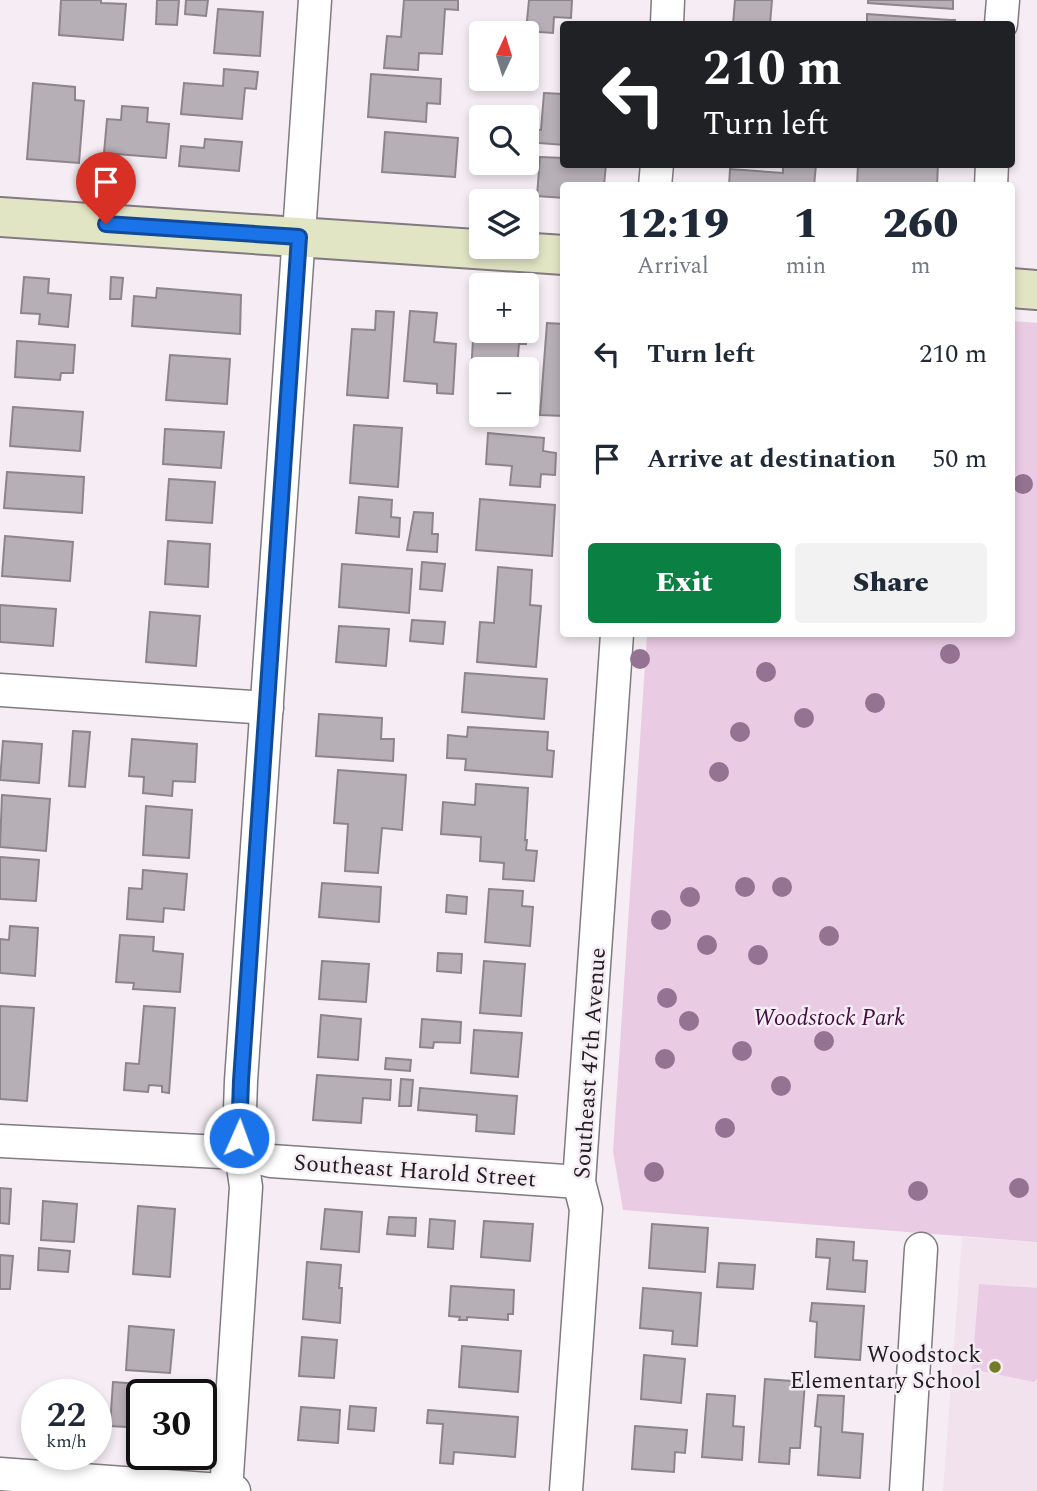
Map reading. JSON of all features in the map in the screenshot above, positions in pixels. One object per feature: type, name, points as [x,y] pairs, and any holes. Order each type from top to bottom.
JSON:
[{"type":"street","points":[[226,1491],[246,1187],[239,1138],[241,1081],[315,0]]},
{"type":"street","points":[[667,21],[668,0]]},
{"type":"street","points":[[1002,21],[1003,0]]},
{"type":"street","points":[[0,217],[560,255]]},
{"type":"street","points":[[1015,288],[1037,290]]},
{"type":"street","name":"Southeast 47th Avenue","points":[[566,1491],[586,1209],[579,1182],[617,637]]},
{"type":"street","points":[[0,691],[267,708]]},
{"type":"street","name":"Southeast Harold Street","points":[[0,1141],[241,1153],[271,1161],[579,1182]]},
{"type":"street","points":[[906,1491],[921,1249]]},
{"type":"street","points":[[0,1474],[234,1491]]},
{"type":"shaded area","name":"Woodstock Elementary School","points":[[962,1237],[1037,1242],[1037,1491],[943,1491]]},
{"type":"green space","name":"Woodstock Park","points":[[1015,321],[1037,323],[1037,1242],[623,1210],[613,1151],[647,637],[1015,637]]},
{"type":"green space","points":[[979,1284],[1037,1288],[1037,1378],[1034,1382],[972,1369]]},
{"type":"building","points":[[61,0],[101,0],[101,3],[126,4],[123,40],[59,35]]},
{"type":"building","points":[[157,0],[179,0],[177,25],[156,24]]},
{"type":"building","points":[[186,0],[208,0],[206,16],[185,14]]},
{"type":"building","points":[[404,0],[458,0],[458,10],[445,9],[442,54],[419,53],[418,70],[384,68],[387,36],[401,37]]},
{"type":"building","points":[[529,0],[572,0],[571,18],[554,17],[553,33],[539,32],[539,21],[527,21]]},
{"type":"building","points":[[735,0],[772,0],[770,21],[733,21]]},
{"type":"building","points":[[868,0],[953,0],[953,9],[868,3]]},
{"type":"building","points":[[218,9],[263,12],[260,56],[214,53]]},
{"type":"building","points":[[867,14],[955,20],[955,21],[867,21]]},
{"type":"building","points":[[224,69],[258,72],[256,89],[245,88],[242,119],[181,114],[184,83],[223,86]]},
{"type":"building","points":[[371,74],[441,79],[440,104],[427,103],[426,122],[368,117]]},
{"type":"building","points":[[33,83],[75,87],[75,100],[84,101],[79,163],[27,159]]},
{"type":"building","points":[[544,93],[560,94],[560,145],[539,143]]},
{"type":"building","points":[[122,106],[148,108],[147,122],[169,124],[166,158],[104,153],[107,119],[121,120]]},
{"type":"building","points":[[385,132],[458,138],[455,177],[382,172]]},
{"type":"building","points":[[205,139],[242,142],[239,171],[179,166],[181,146],[204,148]]},
{"type":"building","points":[[540,157],[560,158],[560,168],[606,168],[604,182],[560,182],[560,198],[539,196]]},
{"type":"building","points":[[783,168],[816,168],[814,182],[729,182],[730,169],[783,173]]},
{"type":"building","points":[[858,168],[938,168],[937,182],[857,182]]},
{"type":"building","points":[[24,277],[49,279],[48,293],[71,295],[68,327],[39,324],[40,314],[21,313]]},
{"type":"building","points":[[111,277],[123,278],[121,299],[110,299]]},
{"type":"building","points":[[157,288],[241,295],[240,334],[132,326],[134,296],[156,298]]},
{"type":"building","points":[[376,311],[394,312],[388,398],[347,395],[352,329],[375,330]]},
{"type":"building","points":[[410,311],[437,313],[434,342],[456,344],[453,394],[437,393],[437,384],[404,381]]},
{"type":"building","points":[[547,323],[560,324],[560,416],[540,415]]},
{"type":"building","points":[[17,341],[75,345],[73,373],[61,373],[60,380],[15,377]]},
{"type":"building","points":[[473,343],[526,343],[519,344],[518,357],[472,357]]},
{"type":"building","points":[[170,355],[230,359],[227,404],[166,400]]},
{"type":"building","points":[[13,407],[83,412],[80,451],[10,446]]},
{"type":"building","points":[[354,425],[402,428],[398,487],[350,483]]},
{"type":"building","points":[[165,429],[224,432],[221,468],[163,464]]},
{"type":"building","points":[[488,433],[544,438],[543,451],[556,453],[555,475],[541,474],[540,487],[510,485],[512,466],[486,464]]},
{"type":"building","points":[[7,472],[84,477],[82,513],[4,508]]},
{"type":"building","points":[[169,479],[215,482],[212,523],[166,520]]},
{"type":"building","points":[[359,497],[392,500],[391,517],[400,518],[399,537],[356,533]]},
{"type":"building","points":[[480,499],[555,505],[552,556],[476,550]]},
{"type":"building","points":[[414,512],[433,513],[432,534],[438,534],[437,552],[407,550]]},
{"type":"building","points":[[5,536],[73,542],[70,581],[2,576]]},
{"type":"building","points":[[168,541],[210,544],[208,587],[165,584]]},
{"type":"building","points":[[422,562],[445,564],[442,591],[420,589]]},
{"type":"building","points":[[342,564],[412,569],[409,613],[339,607]]},
{"type":"building","points":[[498,567],[532,570],[530,605],[541,606],[536,667],[477,662],[480,622],[494,623]]},
{"type":"building","points":[[0,605],[56,609],[53,646],[0,642]]},
{"type":"building","points":[[150,612],[200,616],[196,666],[146,662]]},
{"type":"building","points":[[412,620],[445,622],[443,644],[410,641]]},
{"type":"building","points":[[339,626],[389,629],[386,666],[336,662]]},
{"type":"building","points":[[465,673],[547,679],[544,719],[462,712]]},
{"type":"building","points":[[319,714],[382,718],[381,739],[394,739],[393,761],[316,756]]},
{"type":"building","points":[[468,727],[548,732],[547,750],[554,751],[552,777],[465,770],[466,759],[447,758],[448,735],[467,737]]},
{"type":"building","points":[[73,731],[90,732],[85,787],[69,786]]},
{"type":"building","points":[[132,739],[197,744],[195,782],[173,781],[172,796],[143,793],[144,777],[129,776]]},
{"type":"building","points":[[3,741],[42,744],[39,783],[0,780]]},
{"type":"building","points":[[338,770],[406,775],[402,830],[382,828],[378,873],[345,871],[348,824],[334,823]]},
{"type":"building","points":[[476,784],[528,788],[525,840],[526,850],[537,851],[534,881],[503,879],[504,863],[480,861],[481,837],[441,834],[443,802],[475,805]]},
{"type":"building","points":[[2,795],[50,799],[46,851],[0,847]]},
{"type":"building","points":[[146,806],[192,810],[189,858],[143,855]]},
{"type":"building","points":[[0,857],[39,860],[36,901],[0,899]]},
{"type":"building","points":[[143,870],[187,874],[184,910],[164,908],[163,922],[127,919],[129,888],[142,889]]},
{"type":"building","points":[[322,883],[381,887],[379,922],[319,917]]},
{"type":"building","points":[[489,889],[523,891],[522,906],[533,907],[530,946],[485,942]]},
{"type":"building","points":[[447,895],[467,897],[466,914],[446,912]]},
{"type":"building","points":[[10,926],[38,928],[35,976],[0,973],[0,939],[9,940]]},
{"type":"building","points":[[120,935],[154,937],[153,951],[183,954],[180,992],[133,989],[134,983],[116,982]]},
{"type":"building","points":[[438,953],[462,954],[461,973],[437,971]]},
{"type":"building","points":[[322,961],[369,964],[366,1002],[319,999]]},
{"type":"building","points":[[484,961],[525,964],[521,1016],[480,1013]]},
{"type":"building","points":[[0,1006],[34,1008],[27,1101],[0,1099]]},
{"type":"building","points":[[144,1006],[175,1008],[169,1093],[162,1092],[162,1086],[149,1085],[148,1092],[124,1090],[126,1063],[139,1064]]},
{"type":"building","points":[[321,1015],[361,1019],[358,1060],[318,1057]]},
{"type":"building","points":[[422,1019],[461,1022],[460,1043],[434,1042],[433,1048],[420,1047]]},
{"type":"building","points":[[474,1030],[522,1033],[518,1077],[471,1073]]},
{"type":"building","points":[[386,1058],[411,1060],[410,1071],[385,1069]]},
{"type":"building","points":[[317,1075],[391,1080],[390,1100],[363,1098],[361,1123],[313,1120]]},
{"type":"building","points":[[401,1079],[413,1080],[411,1106],[399,1106]]},
{"type":"building","points":[[420,1088],[517,1096],[514,1134],[476,1131],[477,1115],[418,1110]]},
{"type":"building","points":[[0,1188],[11,1189],[9,1224],[0,1223]]},
{"type":"building","points":[[43,1201],[77,1204],[74,1242],[41,1240]]},
{"type":"building","points":[[138,1206],[175,1209],[170,1277],[133,1274]]},
{"type":"building","points":[[325,1209],[362,1212],[359,1252],[321,1249]]},
{"type":"building","points":[[389,1217],[416,1218],[415,1236],[387,1234]]},
{"type":"building","points":[[430,1219],[455,1221],[453,1249],[428,1247]]},
{"type":"building","points":[[484,1221],[533,1224],[530,1261],[481,1257]]},
{"type":"building","points":[[652,1224],[708,1228],[705,1272],[649,1268]]},
{"type":"building","points":[[817,1239],[854,1242],[853,1260],[867,1261],[865,1292],[827,1289],[830,1258],[816,1257]]},
{"type":"building","points":[[39,1248],[70,1251],[68,1272],[38,1270]]},
{"type":"building","points":[[0,1255],[13,1256],[10,1289],[0,1289]]},
{"type":"building","points":[[307,1262],[341,1265],[340,1323],[303,1319]]},
{"type":"building","points":[[719,1263],[755,1265],[753,1289],[717,1287]]},
{"type":"building","points":[[451,1286],[514,1290],[513,1314],[508,1314],[508,1320],[467,1317],[467,1320],[459,1320],[460,1317],[449,1316]]},
{"type":"building","points":[[643,1288],[701,1293],[697,1346],[672,1344],[673,1331],[640,1328]]},
{"type":"building","points":[[812,1303],[864,1306],[860,1360],[815,1357],[817,1322],[810,1321]]},
{"type":"building","points":[[129,1326],[174,1330],[170,1373],[126,1370]]},
{"type":"building","points":[[302,1337],[337,1340],[334,1378],[299,1376]]},
{"type":"building","points":[[462,1346],[521,1351],[518,1392],[459,1387]]},
{"type":"building","points":[[644,1355],[685,1359],[681,1403],[641,1399]]},
{"type":"building","points":[[765,1379],[805,1382],[800,1448],[790,1448],[789,1464],[759,1462]]},
{"type":"building","points":[[113,1382],[126,1383],[126,1427],[112,1426]]},
{"type":"building","points":[[707,1394],[735,1396],[733,1426],[744,1427],[742,1460],[702,1457]]},
{"type":"building","points":[[818,1395],[844,1396],[842,1432],[863,1434],[860,1478],[818,1475],[821,1427],[815,1426]]},
{"type":"building","points":[[350,1406],[376,1408],[374,1431],[348,1429]]},
{"type":"building","points":[[301,1407],[340,1410],[338,1443],[298,1440]]},
{"type":"building","points":[[428,1410],[518,1417],[515,1457],[454,1452],[453,1464],[440,1463],[443,1424],[427,1423]]},
{"type":"building","points":[[635,1426],[687,1430],[685,1453],[675,1452],[674,1472],[632,1469]]},
{"type":"place","name":"Woodstock Elementary School","points":[[995,1367]]},
{"type":"route","points":[[106,224],[299,237],[239,1138]]}]
